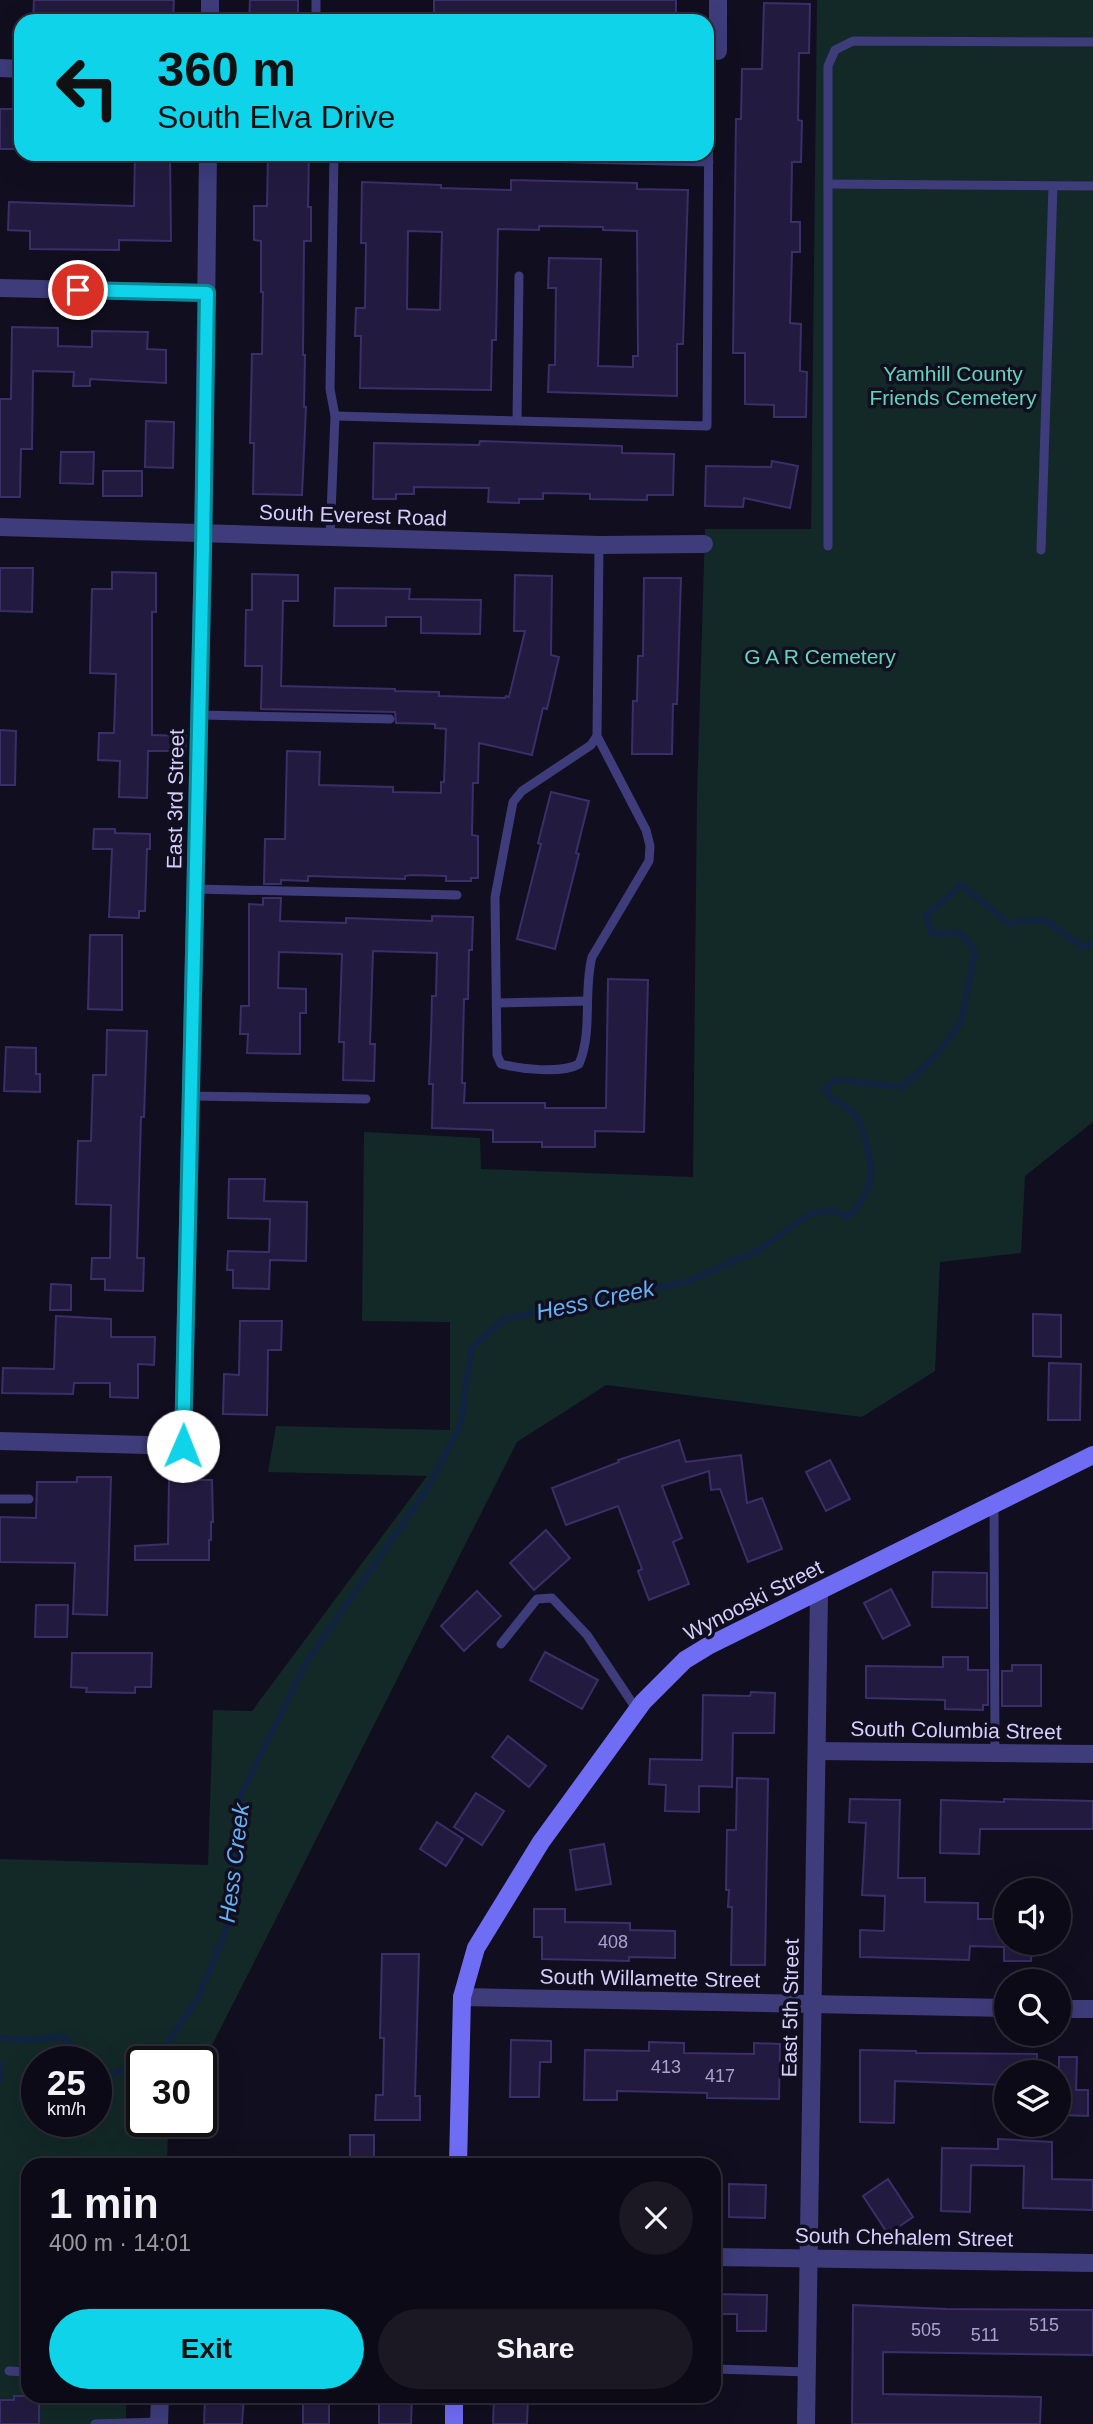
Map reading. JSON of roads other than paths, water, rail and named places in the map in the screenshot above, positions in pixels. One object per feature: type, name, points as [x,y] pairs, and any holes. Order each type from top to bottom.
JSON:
[{"type":"main road","name":"Wynooski Street","points":[[458,2158],[462,1997],[476,1948],[541,1842],[637,1710],[685,1660],[732,1633],[818,1593],[1093,1455]]},
{"type":"main road","points":[[454,2403],[454,2424]]},
{"type":"street","points":[[718,0],[718,51]]},
{"type":"street","name":"East 3rd Street","points":[[0,1441],[183,1446],[204,533],[208,161]]},
{"type":"street","points":[[0,288],[207,293]]},
{"type":"street","name":"South Everest Road","points":[[0,527],[599,545],[704,544]]},
{"type":"street","name":"East 5th Street","points":[[806,2424],[818,1751],[818,1593]]},
{"type":"street","name":"South Columbia Street","points":[[818,1751],[1093,1754]]},
{"type":"street","name":"South Willamette Street","points":[[462,1997],[994,2008]]},
{"type":"street","points":[[1071,2008],[1093,2009]]},
{"type":"street","name":"South Chehalem Street","points":[[721,2258],[1093,2263]]},
{"type":"street","points":[[159,2423],[160,2403]]},
{"type":"lane","points":[[828,546],[828,66],[835,50],[853,41],[1093,43]]},
{"type":"lane","points":[[330,537],[335,416],[330,389],[334,161]]},
{"type":"lane","points":[[335,416],[707,426],[709,162],[667,161]]},
{"type":"lane","points":[[828,184],[1093,186]]},
{"type":"lane","points":[[1041,550],[1053,186]]},
{"type":"lane","points":[[517,419],[519,276]]},
{"type":"lane","points":[[597,736],[592,745],[522,791],[513,802],[495,897],[497,1055],[501,1064],[517,1069],[572,1069],[579,1064],[586,1045],[588,974],[592,957],[649,861],[650,846],[646,830],[597,736],[599,545]]},
{"type":"lane","points":[[200,715],[390,719]]},
{"type":"lane","points":[[196,889],[457,895]]},
{"type":"lane","points":[[497,1003],[587,1001]]},
{"type":"lane","points":[[191,1096],[366,1099]]},
{"type":"lane","points":[[0,1499],[29,1499]]},
{"type":"lane","points":[[994,1504],[995,1753]]},
{"type":"lane","points":[[500,1644],[537,1599],[552,1598],[587,1635],[637,1710]]},
{"type":"lane","points":[[721,2369],[807,2372]]},
{"type":"lane","points":[[9,2371],[21,2372]]},
{"type":"lane","points":[[95,2424],[159,2423]]},
{"type":"waterway","name":"Hess Creek","points":[[165,2046],[197,2000],[231,1918],[240,1797],[305,1664],[428,1488],[461,1423],[471,1349],[504,1319],[686,1282],[757,1251],[810,1214],[833,1210],[848,1217],[859,1205],[868,1185],[871,1173],[869,1155],[856,1117],[833,1099],[825,1088],[835,1080],[903,1087],[937,1054],[961,1022],[975,951],[960,933],[932,934],[926,916],[961,885],[1008,923],[1045,920],[1083,947],[1093,944]]},
{"type":"waterway","name":"Hess Creek","points":[[0,2038],[28,2040],[63,2037],[72,2046]]},
{"type":"waterway","name":"Hess Creek","points":[[0,2063],[0,2079]]},
{"type":"waterway","name":"Hess Creek","points":[[112,2074],[126,2069]]},
{"type":"park label","name":"Yamhill County Friends Cemetery","points":[[953,385]]},
{"type":"park label","name":"G A R Cemetery","points":[[820,656]]}]
